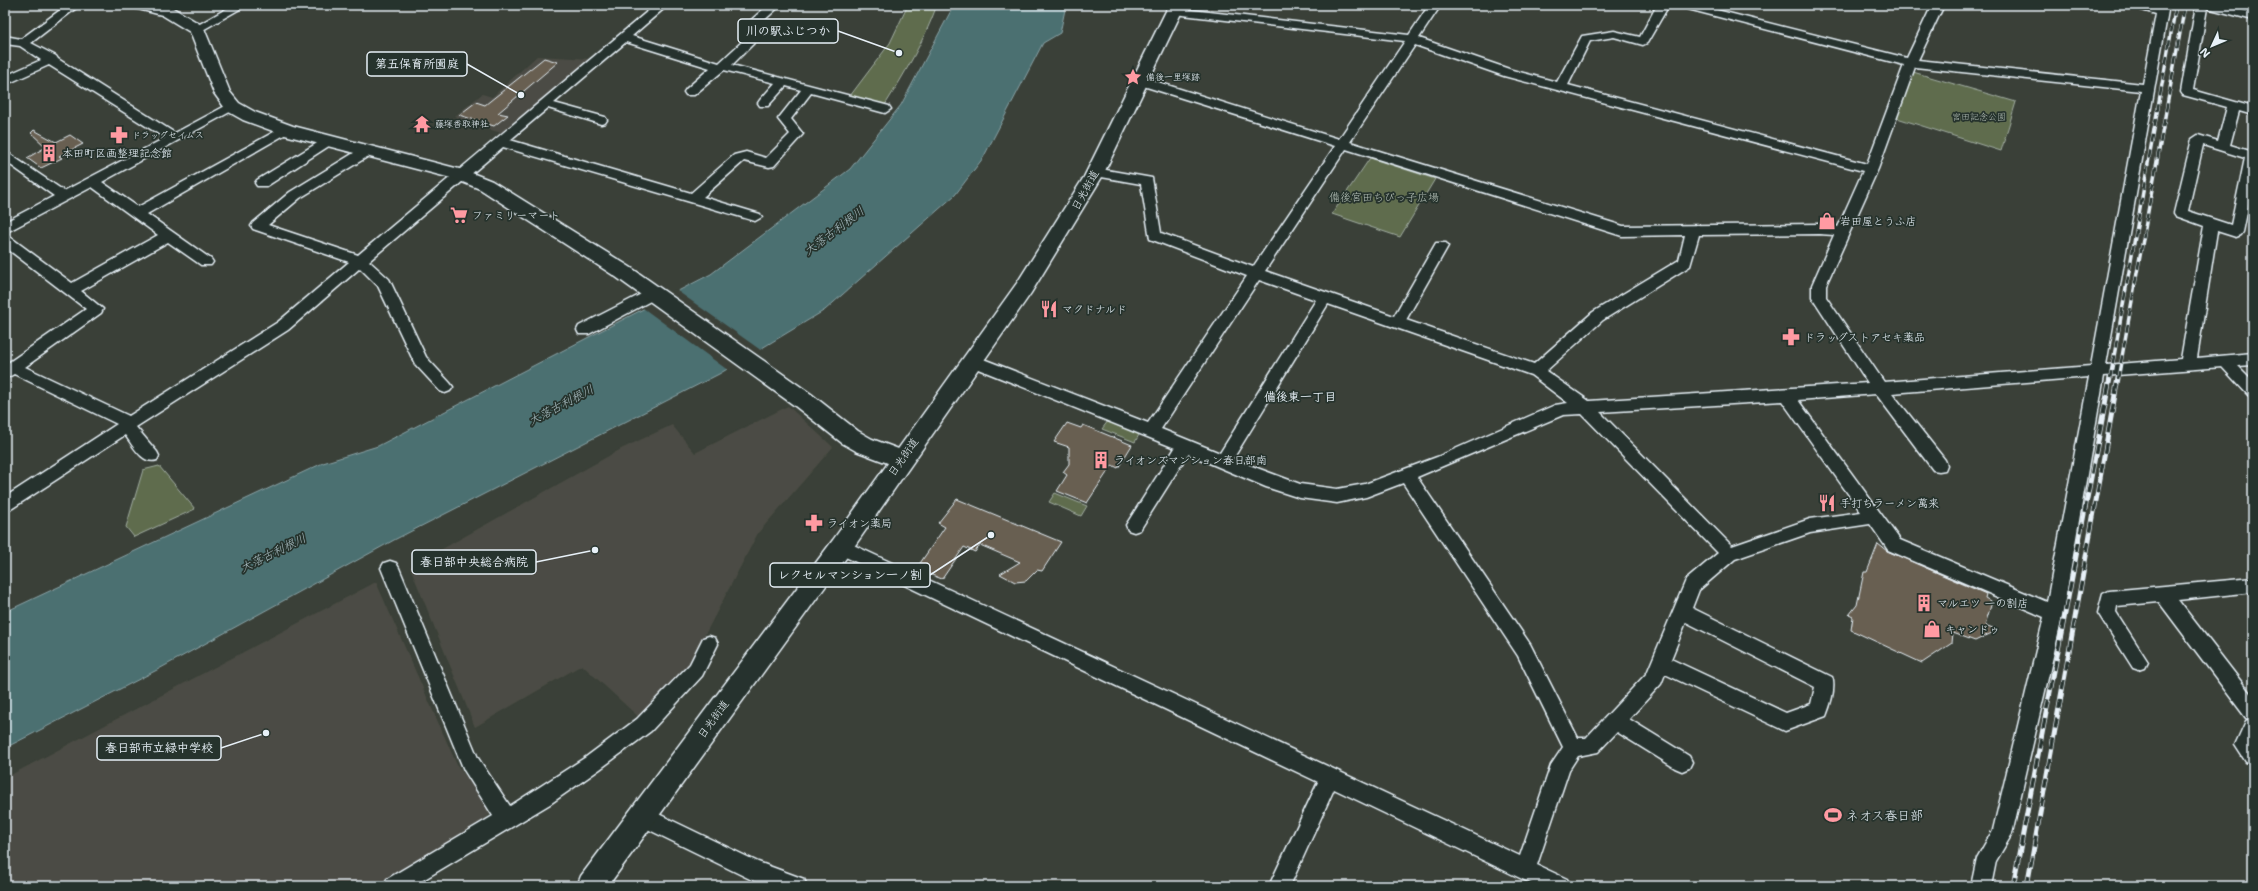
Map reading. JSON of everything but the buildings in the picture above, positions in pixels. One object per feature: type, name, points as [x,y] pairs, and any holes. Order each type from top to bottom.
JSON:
[{"type":"main road","points":[[140,5],[167,11],[198,29],[222,93],[233,107],[249,116],[287,130],[461,175],[486,185],[623,272],[761,372],[803,400],[850,437],[864,445],[901,459]]},
{"type":"main road","name":"日光街道","points":[[591,886],[841,547],[901,459],[973,361],[1024,288],[1070,217],[1095,172],[1141,81],[1175,8]]},
{"type":"street","points":[[23,43],[74,5]]},
{"type":"street","points":[[198,29],[241,5]]},
{"type":"street","points":[[5,506],[128,424],[283,326],[625,38],[662,5]]},
{"type":"street","points":[[690,92],[722,67],[752,39],[752,24],[775,5]]},
{"type":"street","points":[[1151,431],[1435,5]]},
{"type":"street","points":[[1561,87],[1586,38],[1614,34],[1643,41],[1663,5]]},
{"type":"street","points":[[1684,5],[1698,7],[1911,63],[2148,88]]},
{"type":"street","points":[[1938,5],[1911,63],[1870,169],[1820,285],[1819,297],[1879,387],[1939,465]]},
{"type":"street","points":[[1981,886],[1987,858],[2002,834],[2054,613],[2162,9],[2136,5]]},
{"type":"street","points":[[2202,5],[2187,92],[2253,111]]},
{"type":"street","points":[[2210,5],[2253,17]]},
{"type":"street","points":[[1175,8],[1412,39],[1508,73],[1870,169]]},
{"type":"street","points":[[625,38],[722,67],[885,109]]},
{"type":"street","points":[[5,40],[23,43],[52,59],[175,138]]},
{"type":"street","points":[[5,81],[52,59]]},
{"type":"street","points":[[1141,81],[1341,145],[1622,231],[1819,229],[1843,232]]},
{"type":"street","points":[[764,103],[783,82]]},
{"type":"street","points":[[693,198],[738,158],[746,156],[769,163],[797,134],[784,119],[808,89]]},
{"type":"street","points":[[546,104],[601,120]]},
{"type":"street","points":[[2223,146],[2234,105]]},
{"type":"street","points":[[5,228],[233,107]]},
{"type":"street","points":[[138,214],[287,130]]},
{"type":"street","points":[[2198,139],[2252,156],[2236,232],[2211,224],[2181,213],[2198,139]]},
{"type":"street","points":[[262,183],[327,141]]},
{"type":"street","points":[[501,142],[755,217]]},
{"type":"street","points":[[367,151],[295,195],[258,226],[361,261],[384,283],[420,360],[445,387]]},
{"type":"street","points":[[5,155],[64,196]]},
{"type":"street","points":[[1095,172],[1147,181],[1155,236],[1257,274],[1536,371],[1584,406],[1729,554]]},
{"type":"street","points":[[92,182],[206,262]]},
{"type":"street","points":[[2188,365],[2211,224]]},
{"type":"street","points":[[1536,371],[1598,316],[1685,262],[1693,230]]},
{"type":"street","points":[[71,290],[167,236]]},
{"type":"street","points":[[5,240],[96,309],[10,371]]},
{"type":"street","points":[[1398,322],[1441,246]]},
{"type":"street","points":[[584,330],[653,293]]},
{"type":"street","points":[[1223,462],[1325,298]]},
{"type":"street","points":[[973,361],[1151,431],[1223,462],[1300,491],[1337,496],[1366,490],[1443,461],[1562,409],[1584,406],[1786,395],[2253,359]]},
{"type":"street","points":[[2225,361],[2253,391]]},
{"type":"street","points":[[10,371],[128,424],[151,456]]},
{"type":"street","points":[[1786,395],[1894,545],[2054,613]]},
{"type":"street","points":[[1134,526],[1185,446]]},
{"type":"street","points":[[1406,474],[1524,650],[1555,709],[1573,748]]},
{"type":"street","points":[[1525,870],[1561,765],[1573,748],[1591,746],[1654,678],[1692,585],[1729,554],[1810,526],[1873,517]]},
{"type":"street","points":[[841,547],[1560,886]]},
{"type":"street","points":[[390,568],[471,764],[507,818]]},
{"type":"street","points":[[2139,662],[2107,613],[2109,599],[2253,585]]},
{"type":"street","points":[[2163,594],[2253,712]]},
{"type":"street","points":[[1660,663],[1785,722],[1819,710],[1825,683],[1681,611]]},
{"type":"street","points":[[394,886],[543,797],[593,764],[644,725],[696,670],[709,644]]},
{"type":"street","points":[[1614,720],[1682,762]]},
{"type":"street","points":[[2253,727],[2245,745],[2253,756]]},
{"type":"street","points":[[1279,886],[1330,777]]},
{"type":"street","points":[[642,816],[754,871],[797,886]]},
{"type":"shaded area","points":[[537,56],[592,59],[502,133],[461,122],[455,116],[482,94],[492,97]]},
{"type":"shaded area","points":[[788,406],[833,447],[758,533],[685,673],[644,722],[582,665],[475,727],[410,567],[623,448],[672,425],[695,453]]},
{"type":"shaded area","points":[[376,582],[457,765],[492,811],[485,820],[377,886],[5,886],[5,778]]},
{"type":"green space","points":[[908,5],[937,5],[914,56],[885,105],[850,96],[890,43]]},
{"type":"green space","name":"宮田記念公園","points":[[1913,72],[2016,102],[2001,151],[1894,117]]},
{"type":"green space","name":"備後宮田ちびっ子広場","points":[[1370,158],[1435,179],[1400,237],[1332,214]]},
{"type":"green space","points":[[1108,421],[1140,433],[1135,442],[1102,429]]},
{"type":"green space","points":[[159,466],[195,509],[134,537],[126,527],[143,470]]},
{"type":"green space","points":[[1055,493],[1087,506],[1081,516],[1049,502]]},
{"type":"water","name":"大落古利根川","points":[[954,5],[1066,5],[1060,33],[1043,43],[983,158],[955,195],[825,310],[719,374],[394,540],[157,670],[5,748],[5,612],[323,463],[378,446],[711,274],[850,169],[901,105]]},
{"type":"pier","points":[[676,290],[762,351],[729,371],[643,308]]},
{"type":"railway","points":[[2110,379],[2176,5]]},
{"type":"railway","points":[[2118,379],[2185,5]]},
{"type":"railway","points":[[2013,886],[2110,378]]},
{"type":"railway","points":[[2027,886],[2118,378]]},
{"type":"place","name":"川の駅ふじつか","points":[[899,53]]},
{"type":"place","name":"備後一里塚跡","points":[[1133,77]]},
{"type":"place","name":"第五保育所園庭","points":[[521,95]]},
{"type":"place","name":"藤塚香取神社","points":[[422,124]]},
{"type":"place","name":"ドラッグセイムス","points":[[119,135]]},
{"type":"place","name":"本田町区画整理記念館","points":[[49,153]]},
{"type":"place","name":"ファミリーマート","points":[[459,215]]},
{"type":"place","name":"岩田屋とうふ店","points":[[1827,221]]},
{"type":"place","name":"マクドナルド","points":[[1049,309]]},
{"type":"place","name":"ドラッグストアセキ薬品","points":[[1791,337]]},
{"type":"place","name":"ライオンズマンション春日部南","points":[[1101,460]]},
{"type":"place","name":"手打ちラーメン萬来","points":[[1827,503]]},
{"type":"place","name":"ライオン薬局","points":[[814,523]]},
{"type":"place","name":"レクセルマンション一ノ割","points":[[991,535]]},
{"type":"place","name":"春日部中央総合病院","points":[[595,550]]},
{"type":"place","name":"マルエツ 一の割店","points":[[1924,603]]},
{"type":"place","name":"キャンドゥ","points":[[1932,629]]},
{"type":"place","name":"春日部市立緑中学校","points":[[266,733]]},
{"type":"place","name":"ネオス春日部","points":[[1833,815]]},
{"type":"district","name":"備後東一丁目","points":[[1300,397]]}]
